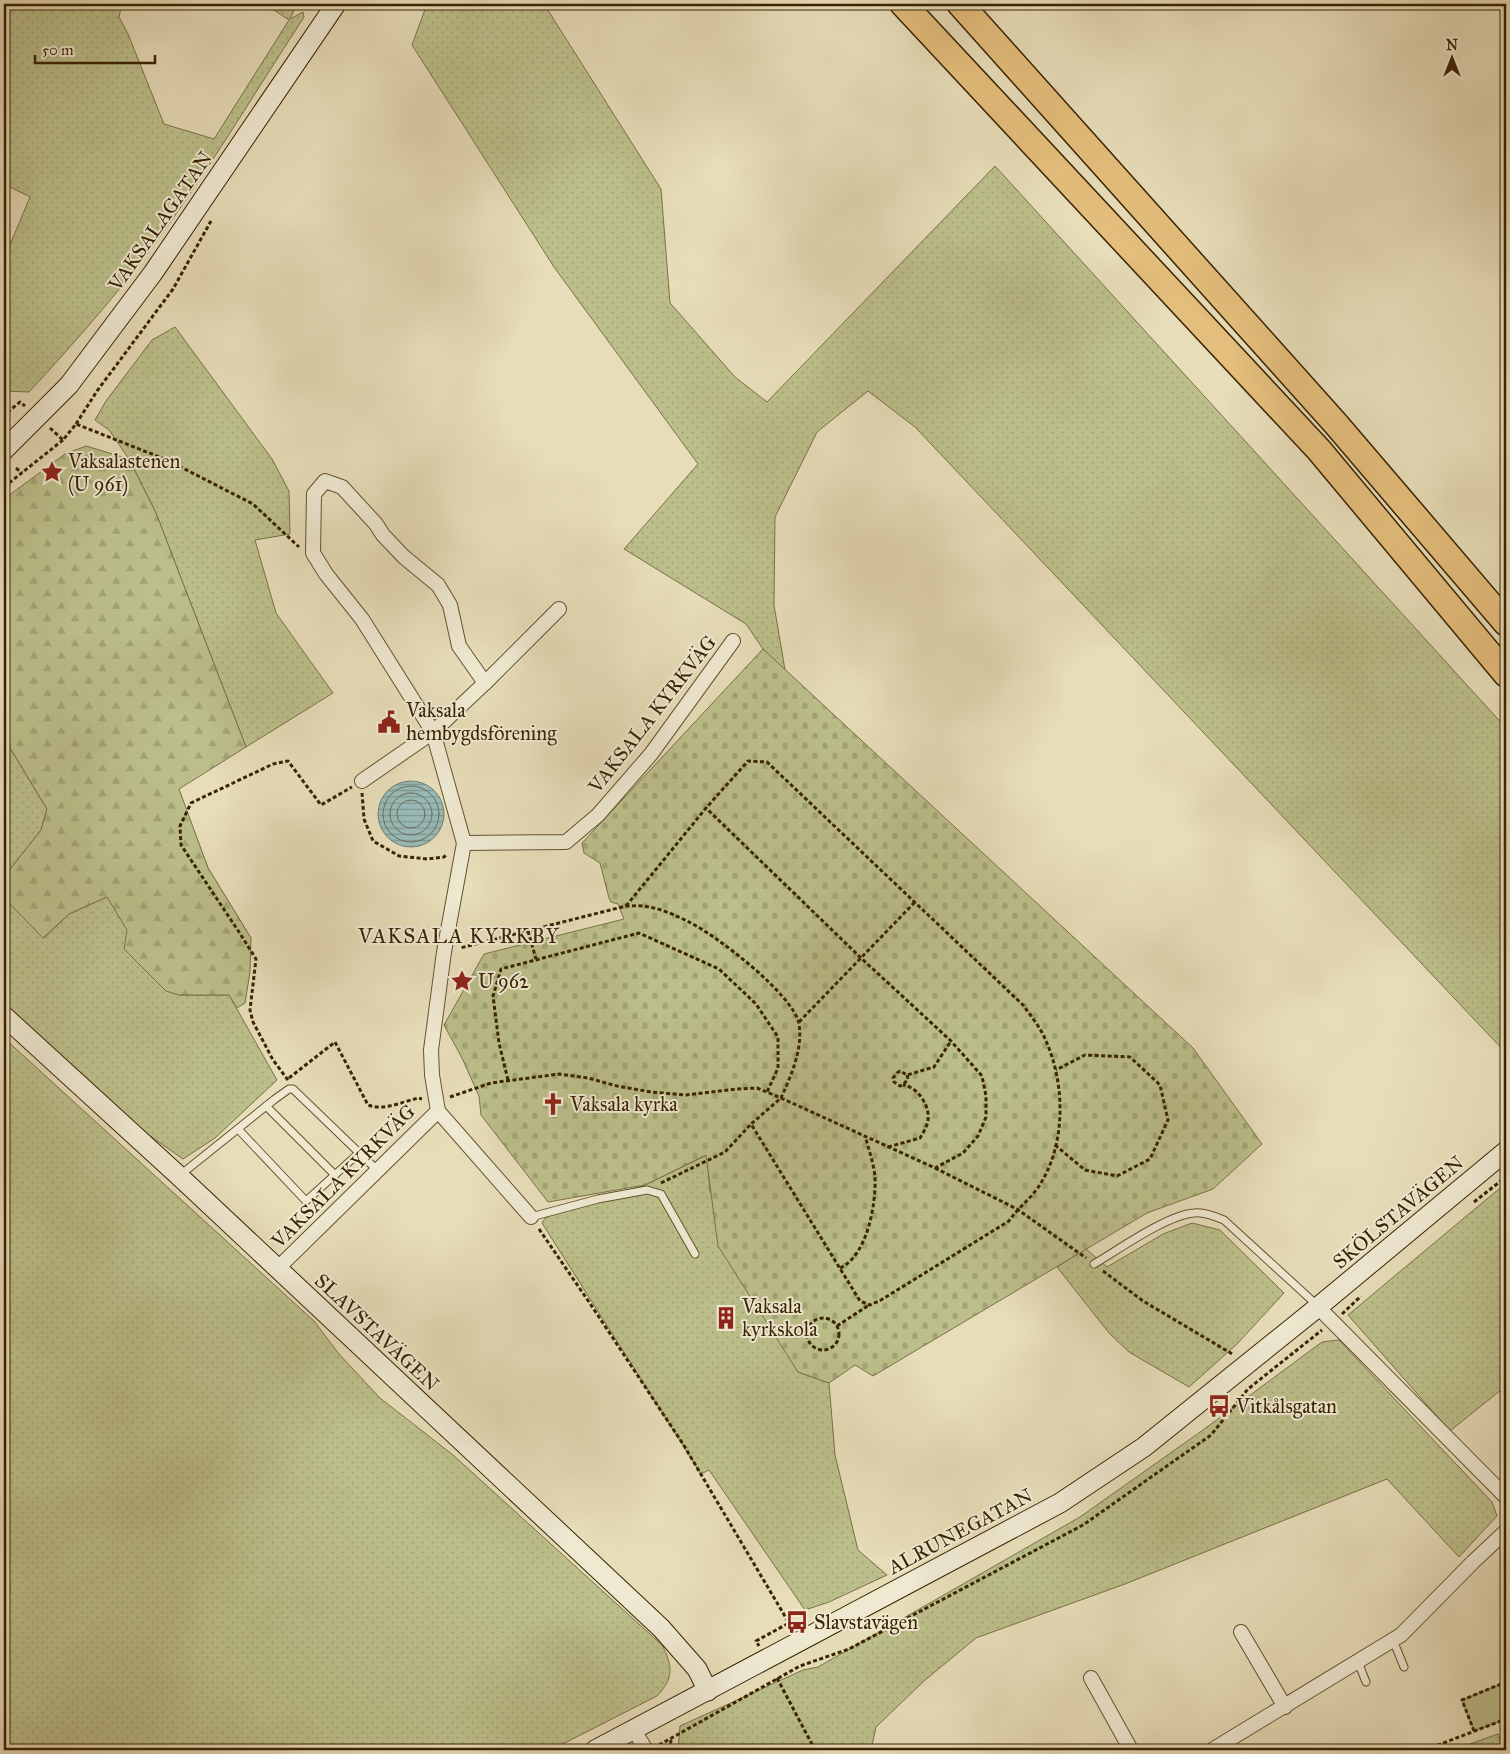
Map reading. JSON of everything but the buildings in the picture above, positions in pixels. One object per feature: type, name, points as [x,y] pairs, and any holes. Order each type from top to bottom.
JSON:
[{"type":"highway","points":[[903,4],[1319,450],[1506,674]]},
{"type":"highway","points":[[960,4],[1330,416],[1506,623]]},
{"type":"street","name":"VAKSALAGATAN","points":[[4,450],[69,384],[152,273],[336,4]]},
{"type":"street","name":"VAKSALA KYRKVÄG","points":[[485,683],[459,646],[450,605],[438,585],[404,557],[382,535],[376,524],[342,487],[325,481],[314,494],[313,554],[326,574],[362,619],[434,732],[464,843],[444,952],[431,1050],[432,1075],[437,1106],[531,1217]]},
{"type":"street","points":[[362,781],[434,732],[559,609]]},
{"type":"street","name":"VAKSALA KYRKVÄG","points":[[464,843],[566,842],[598,815],[651,754],[733,641]]},
{"type":"street","name":"SLAVSTAVÄGEN","points":[[4,1016],[179,1176],[661,1628],[698,1670],[708,1691]]},
{"type":"street","name":"VAKSALA KYRKVÄG","points":[[277,1269],[377,1170],[437,1106]]},
{"type":"street","name":"SKÖLSTAVÄGEN","points":[[1318,1306],[1506,1151]]},
{"type":"street","points":[[1318,1306],[1506,1496]]},
{"type":"street","name":"ALRUNEGATAN","points":[[594,1750],[1060,1504],[1144,1447],[1318,1306]]},
{"type":"street","points":[[1212,1750],[1401,1635],[1506,1531]]},
{"type":"street","points":[[1241,1632],[1285,1707]]},
{"type":"street","points":[[1090,1678],[1131,1750]]},
{"type":"street","points":[[634,1730],[646,1750]]},
{"type":"lane","points":[[179,1176],[266,1106],[288,1090],[293,1089],[377,1170]]},
{"type":"lane","points":[[266,1106],[335,1175]]},
{"type":"lane","points":[[238,1129],[306,1201],[359,1153]]},
{"type":"lane","points":[[531,1217],[598,1199],[647,1190],[661,1194],[695,1254]]},
{"type":"lane","points":[[1094,1264],[1172,1219],[1194,1212],[1210,1214],[1224,1220],[1318,1306]]},
{"type":"lane","points":[[1393,1640],[1404,1666]]},
{"type":"lane","points":[[1358,1662],[1366,1682]]},
{"type":"path","points":[[4,420],[9,411]]},
{"type":"path","points":[[37,417],[63,440]]},
{"type":"path","points":[[4,487],[63,440],[76,424],[167,460],[253,504],[300,548]]},
{"type":"path","points":[[16,468],[22,473]]},
{"type":"path","points":[[464,843],[444,856],[427,860],[399,856],[372,841],[364,819],[362,781],[321,805],[288,761],[273,764],[191,802],[180,826],[181,845],[256,959],[250,1010],[253,1022],[273,1060],[288,1080],[335,1042],[368,1104],[374,1108],[418,1098],[437,1106],[491,1083],[559,1074],[588,1078],[617,1086],[686,1095],[757,1088],[935,1168],[1017,1209],[1143,1301],[1264,1375]]},
{"type":"path","points":[[626,906],[706,808],[748,761],[767,762],[1023,1005],[1046,1040],[1056,1070],[1059,1100],[1059,1132],[1050,1165],[1036,1189],[1017,1209],[1009,1221],[837,1326]]},
{"type":"path","points":[[706,808],[861,958],[951,1041],[982,1076],[986,1096],[986,1117],[978,1136],[963,1153],[935,1168]]},
{"type":"path","points":[[799,1022],[915,902]]},
{"type":"path","points":[[444,952],[626,906],[649,907],[690,922],[732,949],[782,994],[799,1022],[800,1040],[792,1073],[781,1098],[751,1124],[725,1152],[647,1190]]},
{"type":"path","points":[[528,931],[536,959]]},
{"type":"path","points":[[508,1080],[499,1043],[493,996],[501,969],[639,933],[719,969],[756,1004],[778,1037],[778,1068],[767,1092]]},
{"type":"path","points":[[888,1147],[920,1138],[928,1122],[929,1112],[918,1092],[909,1086],[900,1086],[894,1082],[894,1075],[900,1071],[907,1075],[934,1067],[951,1041]]},
{"type":"path","points":[[1055,1145],[1085,1170],[1117,1176],[1150,1159],[1168,1120],[1160,1085],[1130,1057],[1085,1055],[1056,1070]]},
{"type":"path","points":[[903,1085],[908,1079],[907,1075]]},
{"type":"path","points":[[751,1124],[860,1301],[870,1305]]},
{"type":"path","points":[[840,1268],[849,1264],[856,1254],[865,1238],[871,1218],[875,1178],[865,1136]]},
{"type":"path","points":[[531,1217],[590,1302],[683,1444],[789,1623],[756,1641],[815,1750]]},
{"type":"path","points":[[824,1317],[832,1320],[837,1326],[838,1341],[831,1348],[822,1351],[814,1348],[808,1341],[806,1332],[809,1324],[817,1318],[824,1317]]},
{"type":"path","points":[[1474,1731],[1462,1700],[1506,1682]]},
{"type":"path","points":[[1425,1750],[1506,1718]]},
{"type":"path","points":[[670,1750],[671,1738]]},
{"type":"green space","points":[[4,4],[122,4],[119,17],[128,34],[164,124],[214,139],[289,20],[265,4],[297,4],[290,19],[303,12],[304,17],[203,175],[138,266],[71,346],[29,392],[4,391],[4,259],[30,197],[4,184]]},
{"type":"green space","points":[[427,4],[544,4],[661,189],[670,303],[735,377],[767,402],[995,166],[1506,728],[1506,1053],[915,427],[868,391],[817,432],[775,517],[774,605],[785,670],[763,649],[746,624],[624,549],[698,464],[554,267],[412,45]]},
{"type":"green space","points":[[175,327],[272,459],[289,491],[290,534],[255,540],[276,613],[333,693],[246,747],[156,513],[129,459],[109,430],[95,420],[106,401],[152,340]]},
{"type":"green space","points":[[86,446],[129,459],[156,513],[246,747],[179,789],[208,868],[251,938],[250,972],[245,1003],[237,1008],[229,995],[179,995],[166,991],[124,949],[127,930],[107,897],[69,914],[43,938],[4,898],[4,877],[41,830],[47,809],[4,738],[4,499],[65,454]]},
{"type":"green space","points":[[763,649],[1193,1048],[1262,1144],[1213,1189],[1147,1213],[873,1376],[855,1365],[829,1383],[798,1372],[718,1246],[706,1155],[645,1185],[548,1202],[481,1115],[479,1096],[462,1058],[444,1025],[484,954],[624,919],[618,904],[611,902],[609,898],[600,863],[584,853],[582,843]]},
{"type":"green space","points":[[4,738],[47,809],[41,830],[4,877]]},
{"type":"green space","points":[[178,789],[208,868],[251,938],[174,977],[179,995],[229,995],[277,1080],[215,1138],[183,1159],[133,1124],[4,1009],[4,898],[44,938],[69,914],[107,897]]},
{"type":"green space","points":[[4,1038],[314,1321],[339,1354],[380,1398],[453,1455],[662,1645],[670,1666],[669,1677],[663,1690],[657,1696],[551,1750],[4,1750]]},
{"type":"green space","points":[[707,1155],[710,1191],[798,1372],[829,1383],[835,1455],[858,1550],[887,1575],[829,1602],[805,1610],[709,1470],[701,1474],[542,1223],[546,1217],[645,1185]]},
{"type":"green space","points":[[1506,1183],[1506,1386],[1450,1431],[1348,1315]]},
{"type":"green space","points":[[1192,1223],[1220,1230],[1284,1293],[1237,1344],[1189,1387],[1129,1352],[1109,1333],[1057,1267],[1086,1249],[1107,1267],[1163,1234]]},
{"type":"green space","points":[[1339,1340],[1492,1502],[1497,1516],[1459,1557],[1387,1479],[1125,1584],[976,1638],[924,1681],[876,1727],[871,1750],[774,1750],[771,1746],[762,1750],[678,1750],[680,1726],[803,1670],[818,1667],[1080,1517],[1203,1430],[1322,1342]]},
{"type":"green space","points":[[1506,1682],[1506,1719],[1474,1731],[1462,1700]]},
{"type":"green space","points":[[1498,1734],[1504,1750],[1456,1749]]},
{"type":"water","points":[[411,781],[424,784],[434,791],[441,801],[444,814],[441,827],[434,837],[424,844],[411,847],[398,844],[388,837],[381,827],[378,814],[381,801],[388,791],[398,784]]},
{"type":"place","name":"Vaksalastenen (U 961)","points":[[52,472]]},
{"type":"place","name":"Vaksala hembygdsförening","points":[[389,722]]},
{"type":"place","name":"U 962","points":[[462,981]]},
{"type":"place","name":"Vaksala kyrka","points":[[553,1104]]},
{"type":"place","name":"Vaksala kyrkskola","points":[[726,1318]]},
{"type":"place","name":"Vitkålsgatan","points":[[1219,1406]]},
{"type":"place","name":"Slavstavägen","points":[[797,1622]]},
{"type":"district","name":"VAKSALA KYRKBY","points":[[459,936]]}]
